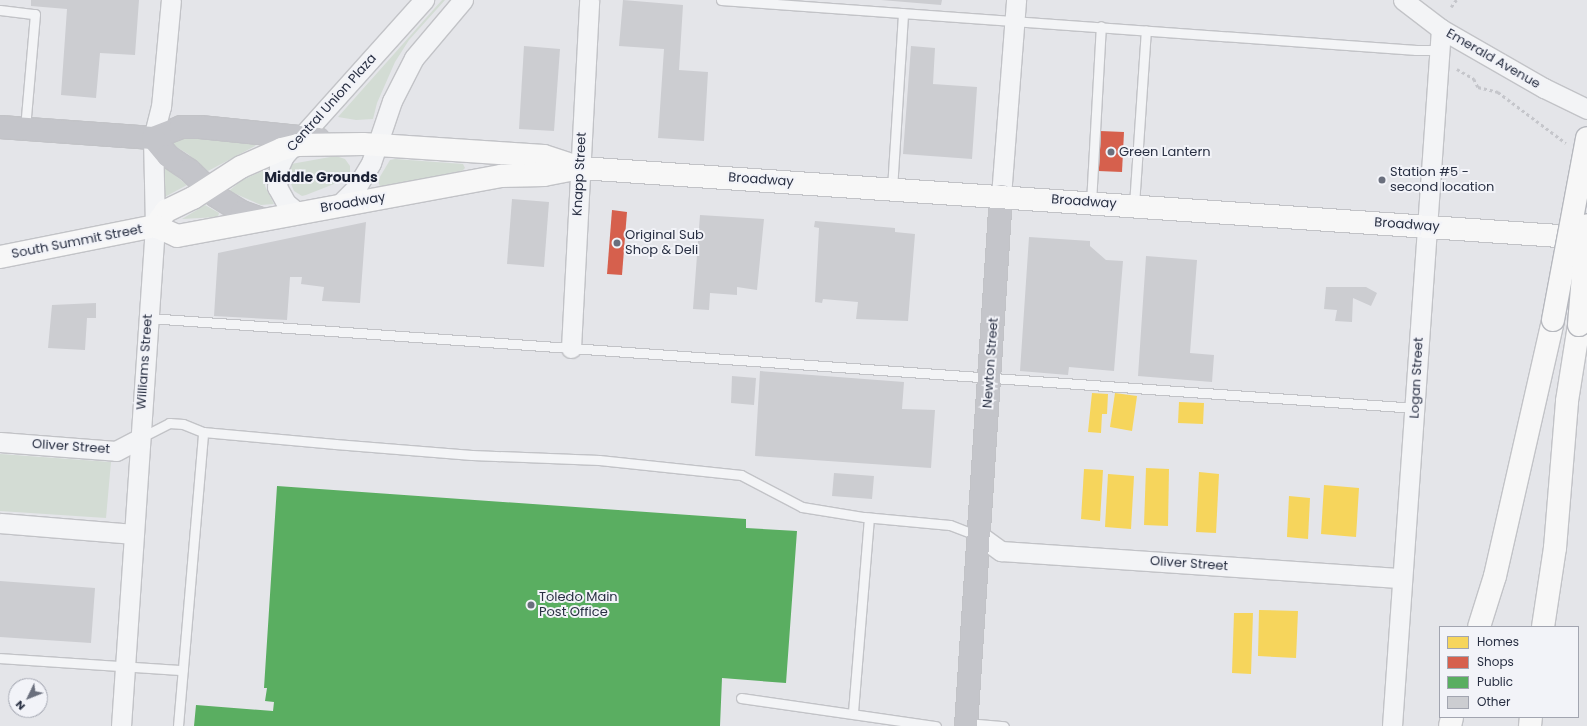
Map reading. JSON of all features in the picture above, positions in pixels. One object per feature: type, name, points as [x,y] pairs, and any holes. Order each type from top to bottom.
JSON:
[{"type":"main road","points":[[1479,626],[1495,576],[1553,320],[1578,141]]},
{"type":"main road","name":"South Summit Street","points":[[155,226],[166,211],[179,206],[241,167],[296,142],[371,144]]},
{"type":"main road","name":"Broadway","points":[[371,144],[544,156],[581,168],[1134,205],[1587,238]]},
{"type":"main road","name":"Broadway","points":[[264,220],[501,176],[544,175],[581,168]]},
{"type":"main road","name":"South Summit Street","points":[[0,257],[155,226],[177,236],[264,220]]},
{"type":"main road","points":[[1543,626],[1554,548],[1567,401],[1579,325],[1587,225]]},
{"type":"street","name":"Williams Street","points":[[121,726],[139,439],[155,226],[153,138],[162,101],[171,0]]},
{"type":"street","name":"Central Union Plaza","points":[[298,213],[286,203],[277,187],[279,167],[296,142],[424,0]]},
{"type":"street","points":[[338,206],[356,188],[371,144],[405,72],[424,44],[463,0]]},
{"type":"street","name":"Knapp Street","points":[[570,348],[589,0]]},
{"type":"street","name":"Newton Street","points":[[966,725],[980,536],[1001,196],[1016,0]]},
{"type":"street","name":"Emerald Avenue","points":[[1403,0],[1442,29],[1544,88],[1587,110]]},
{"type":"street","name":"Logan Street","points":[[1392,726],[1415,408],[1438,50],[1442,29]]},
{"type":"street","points":[[0,127],[153,138],[181,127],[296,142]]},
{"type":"street","points":[[153,138],[168,156],[189,170],[207,188],[242,212],[264,220]]},
{"type":"street","name":"Oliver Street","points":[[0,442],[116,451],[139,439]]},
{"type":"street","points":[[0,523],[134,534]]},
{"type":"street","name":"Oliver Street","points":[[980,536],[1001,551],[1402,578]]},
{"type":"lane","points":[[721,0],[770,2],[1416,50],[1438,50]]},
{"type":"lane","points":[[0,10],[35,14],[25,129]]},
{"type":"lane","points":[[892,189],[903,13]]},
{"type":"lane","points":[[1091,203],[1101,26]]},
{"type":"lane","points":[[1134,205],[1146,30]]},
{"type":"lane","points":[[148,318],[1415,408]]},
{"type":"lane","points":[[139,439],[169,423],[183,424],[203,432],[472,455],[598,460],[741,475],[802,507],[869,518],[950,525],[980,536]]},
{"type":"lane","points":[[178,726],[203,432]]},
{"type":"lane","points":[[854,712],[869,518]]},
{"type":"lane","points":[[0,658],[183,670]]},
{"type":"lane","points":[[741,698],[854,712],[936,726]]},
{"type":"lane","points":[[966,725],[1004,726]]},
{"type":"path","points":[[1451,7],[1456,0]]},
{"type":"path","points":[[1474,79],[1478,87],[1498,92],[1578,141]]},
{"type":"shaded area","points":[[442,0],[445,0],[409,40],[395,62],[377,103],[373,119],[356,120],[338,117]]},
{"type":"shaded area","points":[[168,135],[258,142],[255,146],[208,171],[188,154],[170,143]]},
{"type":"shaded area","points":[[336,156],[345,159],[350,166],[350,173],[344,180],[302,196],[294,191],[289,179],[291,164]]},
{"type":"shaded area","points":[[395,159],[463,164],[465,168],[462,171],[380,187],[378,180],[390,160]]},
{"type":"shaded area","points":[[165,167],[187,185],[161,199],[162,168]]},
{"type":"shaded area","points":[[265,170],[265,186],[274,204],[261,205],[229,191],[242,180]]},
{"type":"shaded area","points":[[205,205],[219,213],[218,217],[182,219]]},
{"type":"shaded area","points":[[0,454],[111,462],[106,518],[0,511]]},
{"type":"building: Homes","points":[[1092,393],[1108,394],[1107,414],[1102,414],[1101,433],[1088,432]]},
{"type":"building: Homes","points":[[1115,393],[1137,396],[1132,431],[1110,427]]},
{"type":"building: Homes","points":[[1179,402],[1204,403],[1203,424],[1178,423]]},
{"type":"building: Homes","points":[[1146,468],[1169,469],[1168,526],[1144,525]]},
{"type":"building: Homes","points":[[1084,469],[1103,470],[1100,521],[1081,519]]},
{"type":"building: Homes","points":[[1199,472],[1219,474],[1216,533],[1196,532]]},
{"type":"building: Homes","points":[[1108,474],[1134,476],[1131,529],[1105,527]]},
{"type":"building: Homes","points":[[1324,485],[1359,488],[1356,537],[1321,534]]},
{"type":"building: Homes","points":[[1289,496],[1310,498],[1308,539],[1287,537]]},
{"type":"building: Homes","points":[[1259,610],[1298,611],[1296,658],[1258,656]]},
{"type":"building: Homes","points":[[1234,613],[1253,613],[1251,674],[1232,673]]},
{"type":"building: Shops","name":"Green Lantern","points":[[1100,131],[1124,132],[1122,172],[1098,171]]},
{"type":"building: Shops","name":"Original Sub Shop & Deli","points":[[612,210],[627,212],[622,275],[607,274]]},
{"type":"building: Public","name":"Toledo Main Post Office","points":[[277,486],[746,519],[746,528],[797,531],[786,683],[722,678],[720,726],[194,726],[196,705],[273,711],[274,702],[265,701],[267,688],[264,688]]},
{"type":"building: Other","points":[[31,0],[139,0],[135,55],[100,53],[96,98],[61,95],[67,9],[31,6]]},
{"type":"building: Other","points":[[623,0],[683,5],[679,70],[708,72],[704,141],[658,138],[664,49],[619,46]]},
{"type":"building: Other","points":[[881,0],[942,0],[941,5]]},
{"type":"building: Other","points":[[524,46],[560,49],[554,131],[519,129]]},
{"type":"building: Other","points":[[911,46],[935,48],[933,84],[977,87],[972,159],[903,154]]},
{"type":"building: Other","points":[[512,199],[549,202],[544,267],[507,264]]},
{"type":"building: Other","points":[[700,215],[764,219],[757,290],[737,287],[737,295],[710,293],[709,310],[693,309]]},
{"type":"building: Other","points":[[815,221],[895,228],[895,232],[915,234],[908,321],[856,319],[858,302],[823,299],[822,303],[815,302],[819,228],[814,227]]},
{"type":"building: Other","points":[[366,222],[360,303],[322,301],[324,287],[301,284],[302,277],[290,277],[287,320],[214,316],[218,253]]},
{"type":"building: Other","points":[[1029,237],[1090,241],[1090,246],[1106,260],[1123,261],[1114,371],[1069,367],[1068,375],[1020,371]]},
{"type":"building: Other","points":[[1146,256],[1197,260],[1190,353],[1214,355],[1212,382],[1138,376]]},
{"type":"building: Other","points":[[1326,287],[1366,287],[1377,293],[1371,306],[1353,298],[1352,322],[1335,321],[1337,310],[1324,309]]},
{"type":"building: Other","points":[[96,303],[96,318],[87,318],[85,350],[48,348],[52,305]]},
{"type":"building: Other","points":[[760,371],[904,382],[902,409],[935,410],[931,468],[755,456]]},
{"type":"building: Other","points":[[732,376],[756,378],[754,405],[731,403]]},
{"type":"building: Other","points":[[834,473],[874,476],[872,499],[832,496]]},
{"type":"building: Other","points":[[0,581],[95,588],[91,643],[0,637]]},
{"type":"place","name":"Green Lantern","points":[[1111,152]]},
{"type":"place","name":"Station #5 - second location","points":[[1382,180]]},
{"type":"place","name":"Original Sub Shop & Deli","points":[[617,243]]},
{"type":"place","name":"Toledo Main Post Office","points":[[531,605]]},
{"type":"district","name":"Middle Grounds","points":[[321,177]]}]
